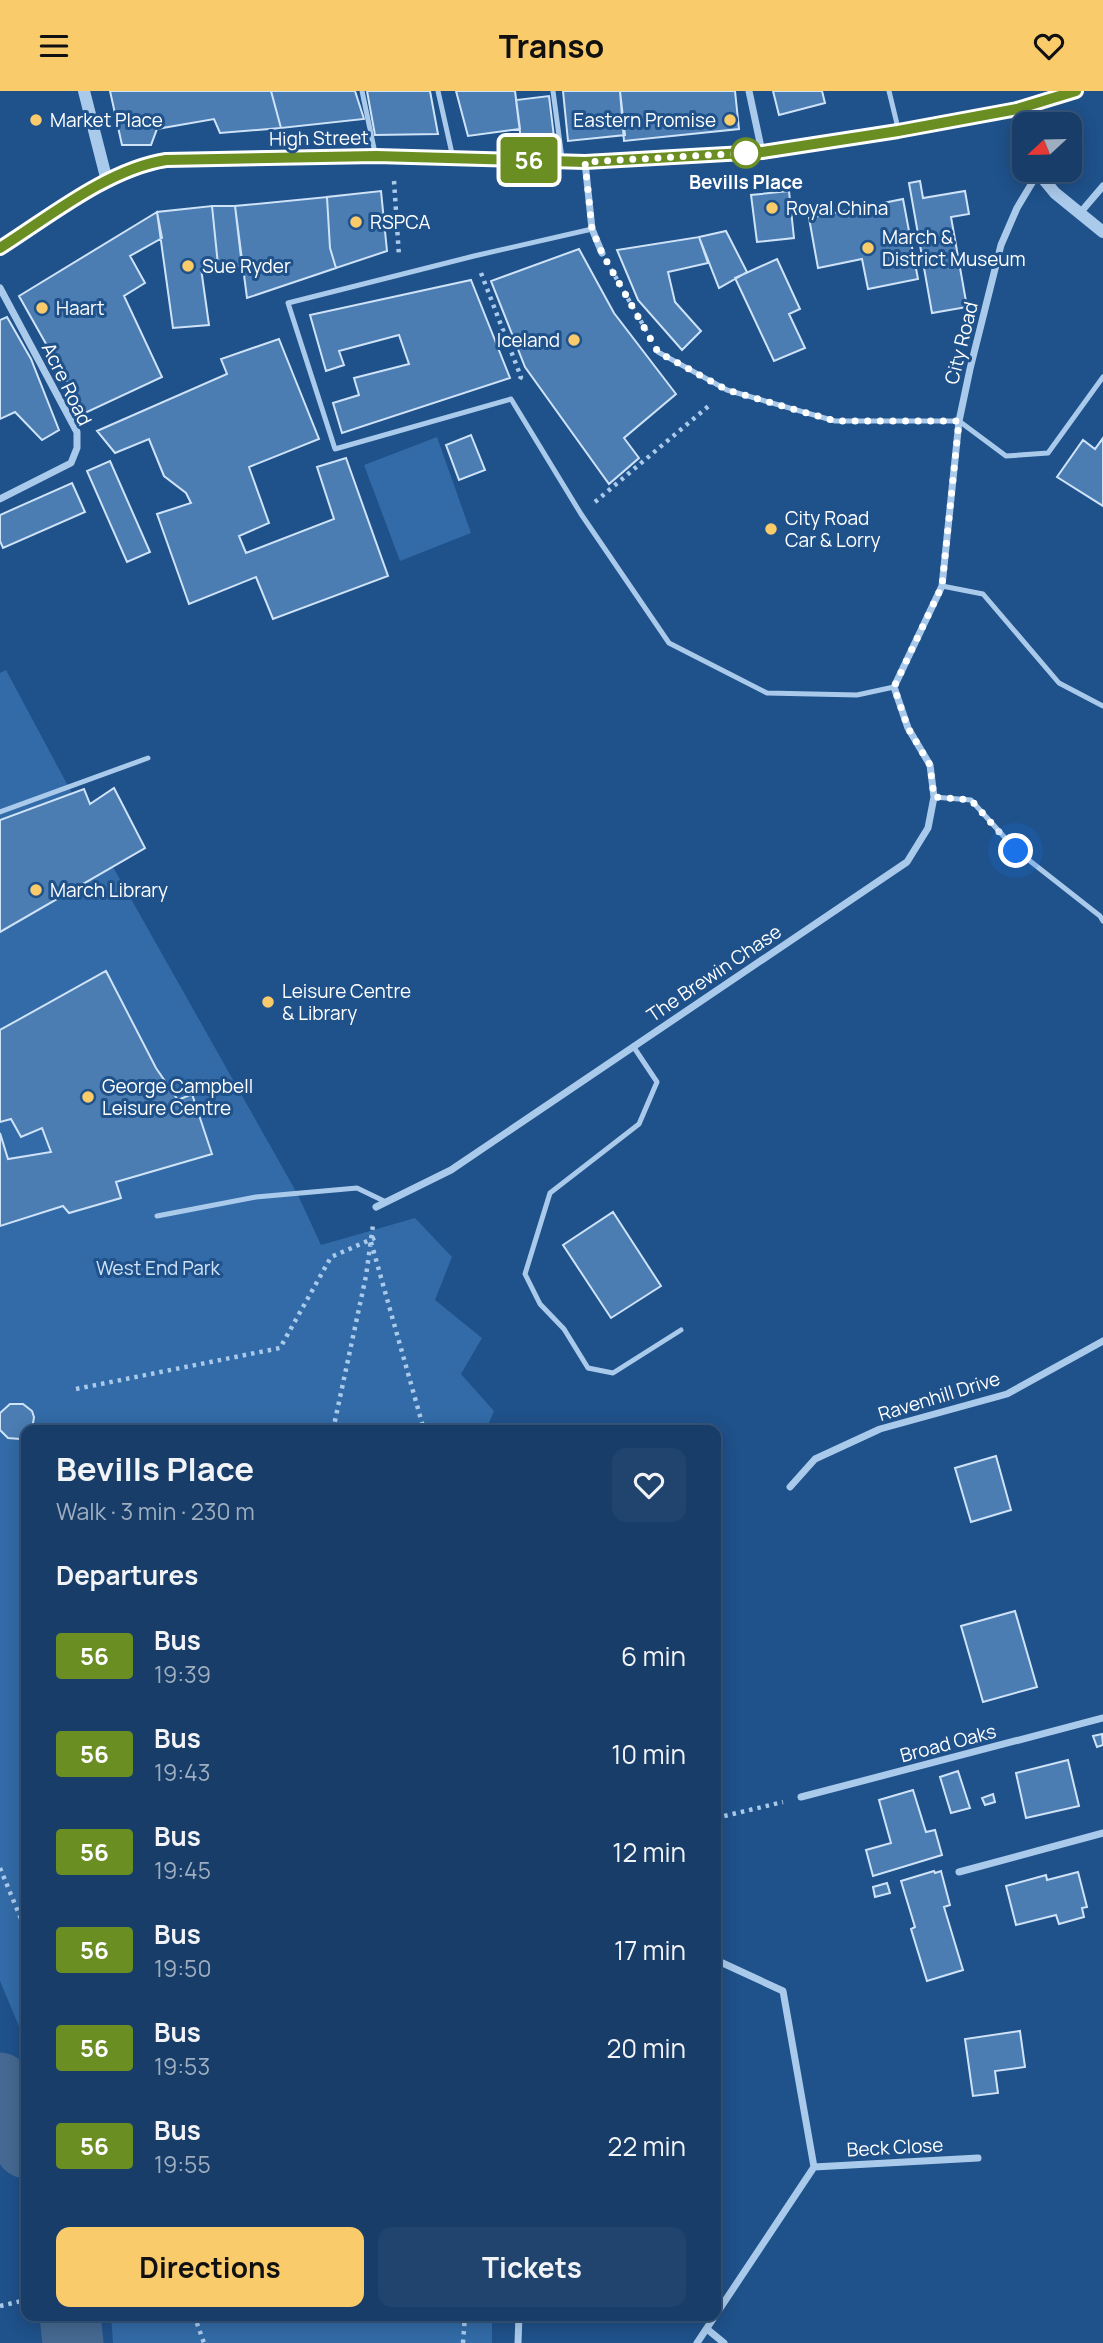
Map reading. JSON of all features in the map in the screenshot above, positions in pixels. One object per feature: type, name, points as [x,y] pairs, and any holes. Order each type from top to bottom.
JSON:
[{"type":"main road","name":"High Street","points":[[0,248],[107,181],[149,163],[166,160],[392,156],[585,162],[762,152],[1017,109],[1076,91]]},
{"type":"street","points":[[84,91],[107,181]]},
{"type":"street","points":[[749,91],[762,152]]},
{"type":"street","points":[[585,162],[592,229],[602,253]]},
{"type":"street","name":"City Road","points":[[894,687],[942,586],[959,421],[1001,245],[1031,182]]},
{"type":"street","points":[[1046,182],[1079,214],[1103,232]]},
{"type":"street","points":[[1079,214],[1103,186]]},
{"type":"street","name":"Acre Road","points":[[0,288],[77,432],[78,448],[71,463],[0,499]]},
{"type":"street","name":"The Brewin Chase","points":[[376,1207],[451,1170],[907,862],[928,828],[934,797],[930,765],[908,728],[894,687]]},
{"type":"street","name":"Ravenhill Drive","points":[[790,1487],[816,1458],[880,1429],[1007,1394],[1103,1341]]},
{"type":"street","name":"Broad Oaks","points":[[801,1797],[1103,1718]]},
{"type":"street","points":[[959,1872],[1103,1833]]},
{"type":"street","points":[[721,1962],[783,1991],[814,2167],[721,2308]]},
{"type":"street","name":"Beck Close","points":[[814,2167],[978,2158]]},
{"type":"street","points":[[518,2343],[519,2321]]},
{"type":"street","points":[[696,2343],[712,2321]]},
{"type":"street","points":[[707,2329],[724,2343]]},
{"type":"lane","points":[[362,91],[376,156]]},
{"type":"lane","points":[[438,91],[453,158]]},
{"type":"lane","points":[[553,91],[563,161]]},
{"type":"lane","points":[[889,91],[898,131]]},
{"type":"lane","points":[[592,229],[474,255],[288,303],[335,449],[511,399],[581,514],[669,643],[767,693],[857,695],[894,687]]},
{"type":"lane","points":[[658,352],[727,390],[835,421],[959,421],[1006,456],[1048,453],[1103,377]]},
{"type":"lane","points":[[942,586],[984,594],[1059,683],[1103,706]]},
{"type":"lane","points":[[0,811],[148,758]]},
{"type":"lane","points":[[934,797],[971,800],[1016,851],[1103,921]]},
{"type":"lane","points":[[633,1046],[657,1082],[639,1124],[550,1193],[525,1274],[540,1304],[564,1329],[588,1368],[612,1373],[681,1330]]},
{"type":"lane","points":[[158,1216],[256,1196],[356,1188],[386,1202]]},
{"type":"path","points":[[392,156],[401,274]]},
{"type":"path","points":[[602,253],[658,352]]},
{"type":"path","points":[[474,255],[521,377],[511,399]]},
{"type":"path","points":[[581,514],[727,390]]},
{"type":"path","points":[[335,1425],[366,1276],[376,1207]]},
{"type":"path","points":[[76,1389],[280,1348],[331,1257],[379,1236]]},
{"type":"path","points":[[371,1240],[423,1425]]},
{"type":"path","points":[[721,1817],[801,1797]]},
{"type":"path","points":[[0,1868],[21,1919]]},
{"type":"path","points":[[0,2306],[21,2301]]},
{"type":"path","points":[[196,2321],[204,2343]]},
{"type":"path","points":[[463,2343],[465,2321]]},
{"type":"green space","points":[[437,437],[471,533],[400,561],[364,465]]},
{"type":"green space","name":"West End Park","points":[[6,670],[82,812],[298,1195],[321,1245],[415,1218],[452,1257],[435,1300],[482,1338],[461,1374],[494,1411],[488,1425],[21,1425],[21,2031],[0,1981],[0,673]]},
{"type":"green space","points":[[111,2321],[492,2321],[492,2343],[113,2343]]},
{"type":"building","points":[[110,91],[271,91],[281,128],[220,133],[214,119],[157,129],[151,145],[122,145]]},
{"type":"building","points":[[271,91],[355,91],[364,119],[281,128]]},
{"type":"building","points":[[367,91],[430,91],[438,134],[375,135]]},
{"type":"building","points":[[456,91],[515,91],[520,129],[468,136]]},
{"type":"building","points":[[563,91],[620,91],[625,135],[568,141]]},
{"type":"building","points":[[620,91],[735,91],[739,129],[624,141]]},
{"type":"building","points":[[773,91],[822,91],[825,103],[779,115]]},
{"type":"building","points":[[549,96],[554,137],[521,140],[516,100]]},
{"type":"building","points":[[920,181],[923,198],[965,191],[969,214],[951,217],[967,307],[932,313],[909,183]]},
{"type":"building","name":"RSPCA","points":[[381,191],[387,251],[336,268],[330,248],[327,197]]},
{"type":"building","points":[[789,191],[794,238],[757,242],[751,195]]},
{"type":"building","points":[[327,197],[330,248],[336,268],[247,298],[235,206]]},
{"type":"building","points":[[903,199],[918,279],[868,289],[862,259],[818,268],[809,218]]},
{"type":"building","name":"Sue Ryder","points":[[212,206],[218,265],[201,268],[209,325],[173,328],[157,212]]},
{"type":"building","points":[[212,206],[235,206],[242,266],[218,265]]},
{"type":"building","points":[[157,212],[162,238],[130,256],[145,283],[124,296],[162,377],[85,413],[19,296]]},
{"type":"building","points":[[726,231],[747,272],[719,288],[699,237]]},
{"type":"building","points":[[699,237],[708,263],[668,272],[675,302],[701,331],[682,350],[638,300],[617,250]]},
{"type":"building","name":"Iceland","points":[[579,249],[614,313],[676,394],[624,438],[639,458],[609,484],[525,367],[491,281]]},
{"type":"building","points":[[777,259],[800,309],[789,314],[805,348],[774,361],[735,278]]},
{"type":"building","points":[[471,280],[510,378],[342,433],[333,403],[359,395],[354,378],[409,364],[399,335],[339,351],[344,365],[326,371],[310,315]]},
{"type":"building","points":[[7,317],[31,359],[59,430],[42,440],[15,412],[0,419],[0,320]]},
{"type":"building","points":[[279,339],[319,439],[249,467],[269,523],[239,536],[246,553],[334,519],[317,467],[346,458],[388,576],[273,619],[256,577],[189,604],[157,514],[191,503],[186,493],[164,476],[149,439],[115,453],[97,431],[227,374],[221,359]]},
{"type":"building","points":[[471,435],[485,470],[459,480],[446,445]]},
{"type":"building","points":[[1103,438],[1103,506],[1057,477],[1083,440],[1095,449]]},
{"type":"building","points":[[110,461],[150,552],[127,562],[87,471]]},
{"type":"building","points":[[72,483],[85,512],[3,548],[0,541],[0,515]]},
{"type":"building","name":"March Library","points":[[114,788],[145,848],[0,932],[0,820],[84,789],[90,804]]},
{"type":"building","name":"George Campbell Leisure Centre","points":[[106,971],[156,1068],[178,1100],[192,1094],[212,1154],[116,1182],[121,1198],[69,1213],[63,1206],[0,1226],[0,1133],[8,1159],[51,1152],[42,1128],[21,1137],[11,1119],[0,1122],[0,1030]]},
{"type":"building","points":[[613,1212],[661,1286],[611,1318],[563,1245]]},
{"type":"building","points":[[10,1404],[23,1404],[32,1411],[33,1425],[21,1425],[21,1439],[8,1438],[0,1430],[0,1413]]},
{"type":"building","points":[[996,1456],[1011,1510],[971,1522],[955,1468]]},
{"type":"building","points":[[1015,1611],[1037,1687],[983,1702],[961,1626]]},
{"type":"building","points":[[1102,1734],[1103,1745],[1097,1747],[1093,1736]]},
{"type":"building","points":[[1068,1760],[1079,1806],[1026,1818],[1016,1773]]},
{"type":"building","points":[[958,1771],[970,1808],[951,1813],[940,1777]]},
{"type":"building","points":[[913,1790],[926,1832],[935,1830],[942,1855],[873,1876],[866,1850],[891,1843],[879,1800]]},
{"type":"building","points":[[993,1794],[995,1802],[985,1805],[982,1798]]},
{"type":"building","points":[[941,1871],[950,1905],[944,1907],[963,1970],[927,1981],[911,1929],[915,1927],[901,1881]]},
{"type":"building","points":[[1078,1872],[1087,1907],[1082,1908],[1084,1917],[1059,1924],[1056,1915],[1016,1925],[1006,1886],[1046,1875],[1047,1880]]},
{"type":"building","points":[[887,1883],[890,1893],[875,1897],[873,1887]]},
{"type":"building","points":[[1020,2031],[1025,2067],[995,2071],[998,2093],[973,2096],[965,2039]]},
{"type":"waterway","points":[[0,2083],[21,2136]]},
{"type":"waterway","points":[[71,2321],[73,2343]]},
{"type":"bus line","name":"56","points":[[0,248],[107,181],[149,163],[166,160],[411,156],[585,162],[762,152],[1017,109],[1076,91]]},
{"type":"place","name":"Market Place","points":[[36,120]]},
{"type":"place","name":"Eastern Promise","points":[[730,120]]},
{"type":"place","name":"Bevills Place","points":[[746,153]]},
{"type":"place","name":"Royal China","points":[[772,208]]},
{"type":"place","name":"RSPCA","points":[[356,222]]},
{"type":"place","name":"March & District Museum","points":[[868,248]]},
{"type":"place","name":"Sue Ryder","points":[[188,266]]},
{"type":"place","name":"Haart","points":[[42,308]]},
{"type":"place","name":"Iceland","points":[[574,340]]},
{"type":"place","name":"City Road Car & Lorry","points":[[771,529]]},
{"type":"place","name":"March Library","points":[[36,890]]},
{"type":"place","name":"Leisure Centre & Library","points":[[268,1002]]},
{"type":"place","name":"George Campbell Leisure Centre","points":[[88,1097]]},
{"type":"route","points":[[746,153],[585,162],[592,229],[602,253],[658,352],[727,390],[835,421],[959,421],[942,586],[894,687],[908,728],[930,765],[934,797],[971,800],[1016,851]]}]
